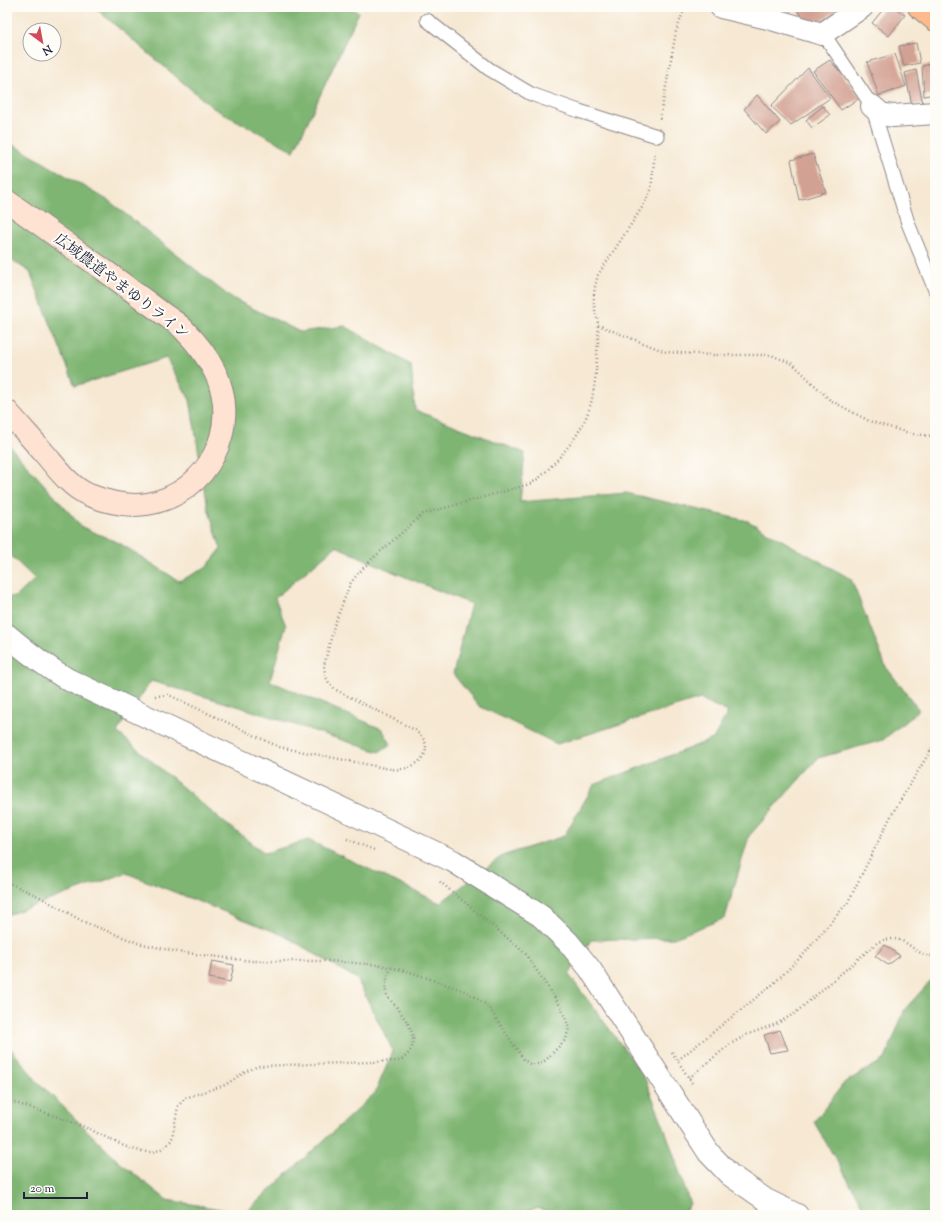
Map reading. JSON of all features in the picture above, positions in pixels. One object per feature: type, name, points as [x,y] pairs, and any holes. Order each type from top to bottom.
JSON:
[{"type":"main road","points":[[919,7],[935,20]]},
{"type":"street","points":[[721,7],[768,18],[822,34],[862,7]]},
{"type":"street","points":[[872,106],[881,114],[893,116],[935,113]]},
{"type":"street","name":"広域農道やまゆりライン","points":[[7,201],[186,330],[215,372],[222,390],[225,408],[224,427],[218,446],[210,463],[199,477],[183,490],[163,500],[146,504],[123,504],[106,501],[87,494],[73,485],[7,411]]},
{"type":"street","points":[[7,635],[49,669],[69,680],[453,861],[541,916],[568,942],[590,969],[709,1153],[730,1175],[766,1200],[797,1215]]},
{"type":"lane","points":[[426,20],[489,69],[531,94],[657,136]]},
{"type":"lane","points":[[822,34],[872,106],[908,223],[935,290]]},
{"type":"path","points":[[132,710],[155,696],[169,695],[279,747],[385,768],[410,768],[417,764],[422,758],[425,751],[425,743],[422,737],[414,730],[336,690],[328,683],[324,666],[334,626],[350,584],[372,559],[423,514],[530,484],[543,476],[579,432],[588,414],[595,386],[598,325],[594,304],[594,288],[598,275],[643,206],[650,190],[657,136],[676,32],[685,7]]},
{"type":"path","points":[[598,325],[666,352],[771,355],[793,364],[830,400],[869,421],[912,434],[935,436]]},
{"type":"path","points":[[678,1060],[772,985],[803,955],[848,902],[891,816],[935,743]]},
{"type":"path","points":[[7,882],[40,897],[84,922],[138,943],[178,952],[252,960],[329,961],[380,965],[410,972],[465,991],[487,1004],[524,1060],[530,1064],[539,1064],[546,1060],[566,1039],[568,1028],[561,1007],[525,953],[429,871],[436,853]]},
{"type":"path","points":[[689,1078],[729,1045],[746,1035],[776,1024],[794,1014],[878,942],[888,938],[899,938],[922,953],[929,956],[935,956]]},
{"type":"path","points":[[7,1100],[80,1125],[124,1147],[148,1152],[161,1150],[170,1143],[172,1139],[178,1106],[185,1098],[225,1085],[245,1072],[258,1066],[400,1061],[409,1054],[413,1042],[412,1030],[387,995],[385,983],[391,968]]},
{"type":"green space","points":[[94,7],[346,7],[359,12],[294,151],[213,108]]},
{"type":"green space","points":[[7,141],[109,201],[230,297],[300,332],[345,326],[411,365],[415,410],[525,453],[520,502],[626,493],[748,521],[851,579],[886,667],[919,710],[883,740],[818,758],[749,836],[725,918],[674,938],[591,940],[569,975],[643,1074],[665,1129],[690,1204],[681,1215],[558,1215],[538,1208],[506,1215],[7,1215],[7,1044],[36,1080],[118,1161],[167,1200],[245,1213],[375,1093],[393,1051],[357,979],[283,935],[126,873],[7,915],[7,597],[16,597],[35,579],[7,552],[7,443],[82,527],[121,544],[179,581],[206,568],[221,549],[208,508],[190,400],[166,358],[75,386],[30,272],[7,257]],"holes":[[[336,546],[391,571],[471,604],[453,674],[479,706],[557,744],[700,699],[728,712],[713,739],[594,785],[564,836],[502,856],[440,903],[308,840],[265,853],[225,823],[117,732],[151,681],[237,706],[379,752],[391,744],[382,729],[270,681],[286,626],[275,598]]]},
{"type":"green space","points":[[935,976],[935,1215],[866,1215],[859,1199],[814,1122],[844,1083],[885,1059],[905,1009]]},
{"type":"building","points":[[795,7],[842,7],[809,28]]},
{"type":"building","points":[[885,7],[894,7],[905,15],[889,36],[872,23]]},
{"type":"building","points":[[916,43],[920,63],[904,66],[899,46]]},
{"type":"building","points":[[895,54],[906,86],[879,96],[867,62]]},
{"type":"building","points":[[830,60],[861,97],[841,110],[813,71]]},
{"type":"building","points":[[935,63],[935,94],[924,96],[922,66]]},
{"type":"building","points":[[808,68],[830,98],[791,125],[771,106]]},
{"type":"building","points":[[916,70],[923,104],[912,105],[905,73]]},
{"type":"building","points":[[757,95],[780,122],[766,134],[744,109]]},
{"type":"building","points":[[823,106],[830,115],[812,128],[806,120]]},
{"type":"building","points":[[813,154],[826,192],[799,200],[791,160]]},
{"type":"building","points":[[885,945],[900,956],[888,965],[875,956]]},
{"type":"building","points":[[212,961],[234,965],[230,982],[209,978]]},
{"type":"building","points":[[780,1030],[788,1050],[770,1053],[764,1035]]}]
